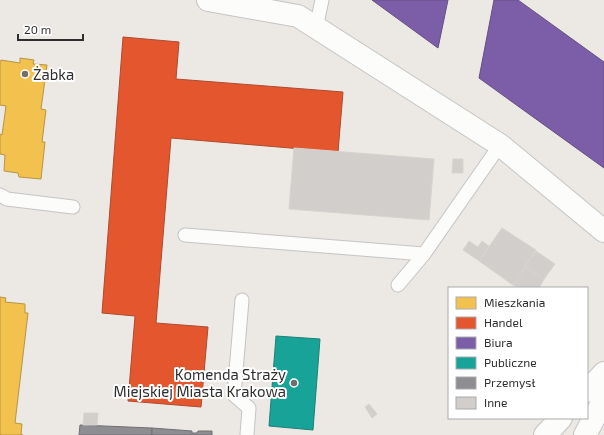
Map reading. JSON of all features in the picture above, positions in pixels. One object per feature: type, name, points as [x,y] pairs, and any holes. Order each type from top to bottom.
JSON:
[{"type":"street","points":[[208,0],[298,16],[500,145],[604,231]]},
{"type":"street","points":[[588,390],[604,373]]},
{"type":"street","points":[[585,435],[604,397]]},
{"type":"street","points":[[545,435],[560,419]]},
{"type":"street","points":[[596,435],[604,425]]},
{"type":"lane","points":[[316,28],[322,0]]},
{"type":"lane","points":[[398,285],[424,254],[500,145]]},
{"type":"lane","points":[[0,195],[7,199],[73,207]]},
{"type":"lane","points":[[185,236],[424,254]]},
{"type":"lane","points":[[242,300],[234,395],[249,408],[247,435]]},
{"type":"building: Mieszkania","points":[[20,58],[34,60],[33,64],[47,65],[41,109],[46,110],[42,142],[45,142],[41,179],[19,177],[18,173],[4,171],[5,155],[0,154],[0,134],[2,135],[6,106],[0,105],[0,62],[1,60],[20,63]]},
{"type":"building: Mieszkania","points":[[0,297],[6,298],[5,302],[25,304],[25,313],[28,313],[15,423],[22,424],[21,434],[23,435],[0,435]]},
{"type":"building: Handel","points":[[123,37],[179,42],[176,79],[343,92],[338,152],[171,138],[156,323],[208,327],[201,407],[128,401],[135,316],[102,313]]},
{"type":"building: Biura","points":[[372,0],[448,0],[438,48]]},
{"type":"building: Biura","points":[[494,0],[518,0],[604,62],[604,168],[479,78]]},
{"type":"building: Publiczne","name":"Komenda Straży Miejskiej Miasta Krakowa","points":[[276,336],[320,339],[313,430],[269,426]]},
{"type":"building: Przemysł","points":[[80,425],[152,428],[152,435],[79,435]]},
{"type":"building: Przemysł","points":[[152,428],[192,431],[192,433],[197,433],[198,431],[212,431],[212,435],[152,435]]},
{"type":"building: Inne","points":[[294,148],[434,159],[429,220],[289,209]]},
{"type":"building: Inne","points":[[453,159],[463,159],[463,173],[452,173]]},
{"type":"building: Inne","points":[[502,228],[536,250],[513,285],[479,261]]},
{"type":"building: Inne","points":[[469,241],[478,247],[482,241],[489,246],[479,261],[463,250]]},
{"type":"building: Inne","points":[[536,251],[555,264],[544,279],[525,267]]},
{"type":"building: Inne","points":[[525,267],[544,279],[540,287],[517,287],[513,285]]},
{"type":"building: Inne","points":[[369,404],[377,414],[372,418],[365,407]]},
{"type":"building: Inne","points":[[84,413],[98,413],[97,425],[83,425]]},
{"type":"place","name":"Żabka","points":[[25,74]]},
{"type":"place","name":"Komenda Straży Miejskiej Miasta Krakowa","points":[[294,383]]}]
